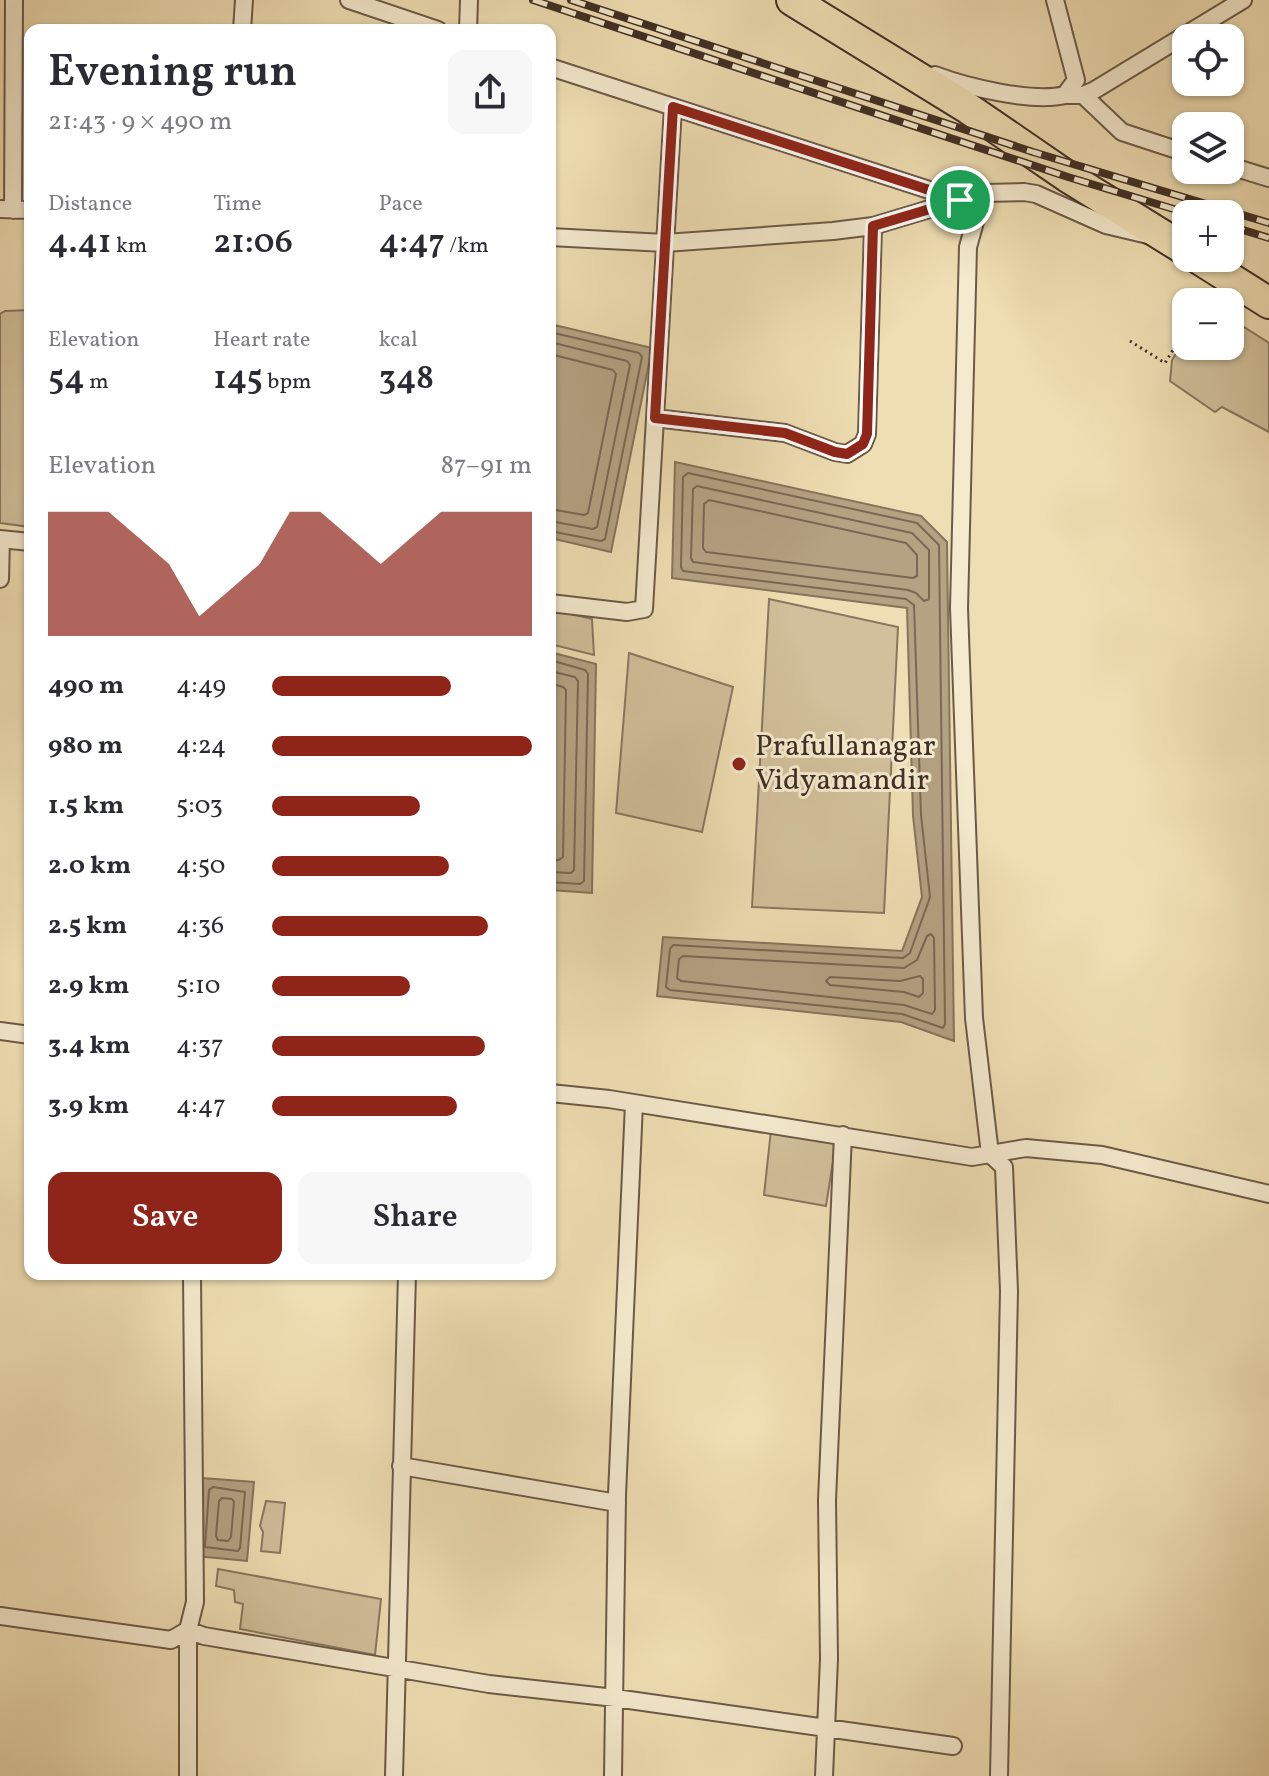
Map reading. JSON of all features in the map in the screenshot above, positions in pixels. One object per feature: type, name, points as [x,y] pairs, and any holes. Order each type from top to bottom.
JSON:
[{"type":"highway","points":[[792,0],[886,56],[1068,177],[1172,240]]},
{"type":"highway","points":[[1220,272],[1269,303]]},
{"type":"street","points":[[6,209],[14,0]]},
{"type":"street","points":[[242,24],[244,0]]},
{"type":"street","points":[[349,0],[420,24]]},
{"type":"street","points":[[468,24],[469,0]]},
{"type":"street","points":[[1055,0],[1076,80],[1065,95]]},
{"type":"street","points":[[886,56],[959,84],[1048,99],[1083,95],[1243,0]]},
{"type":"street","points":[[556,69],[960,200]]},
{"type":"street","points":[[1083,95],[1122,132],[1172,148]]},
{"type":"street","points":[[556,604],[627,612],[644,609],[673,107]]},
{"type":"street","points":[[1244,170],[1269,178]]},
{"type":"street","points":[[556,237],[665,243],[873,226],[983,193],[1024,192],[1036,194],[1106,225],[1172,242]]},
{"type":"street","points":[[983,193],[968,247],[959,608],[974,1018],[990,1154],[1004,1167],[1009,1291],[999,1776]]},
{"type":"street","points":[[655,418],[785,433],[835,452],[847,454],[855,451],[867,434],[873,226]]},
{"type":"street","points":[[0,579],[0,539],[24,541]]},
{"type":"street","points":[[0,1031],[24,1034]]},
{"type":"street","points":[[556,1094],[634,1103],[972,1157],[1026,1148],[1102,1155],[1269,1194]]},
{"type":"street","points":[[613,1776],[617,1503],[634,1103]]},
{"type":"street","points":[[824,1776],[829,1659],[827,1500],[843,1135]]},
{"type":"street","points":[[188,1776],[188,1630],[195,1602],[192,1280]]},
{"type":"street","points":[[394,1776],[407,1280]]},
{"type":"street","points":[[401,1466],[617,1503]]},
{"type":"street","points":[[0,1616],[171,1640],[188,1630]]},
{"type":"street","points":[[188,1630],[204,1636],[489,1684],[615,1698],[953,1746]]},
{"type":"path","points":[[1130,341],[1165,363],[1172,352]]},
{"type":"shaded area","points":[[24,310],[24,526],[0,523],[0,314]]},
{"type":"shaded area","points":[[1244,327],[1269,343],[1269,432],[1222,407],[1215,412],[1170,381],[1172,360],[1244,360]]},
{"type":"shaded area","points":[[769,599],[898,627],[884,913],[752,907]]},
{"type":"shaded area","points":[[556,610],[592,619],[594,655],[556,646]]},
{"type":"shaded area","points":[[629,653],[733,687],[702,832],[616,813]]},
{"type":"shaded area","points":[[771,1130],[836,1142],[826,1206],[764,1195]]},
{"type":"shaded area","points":[[266,1501],[285,1503],[280,1553],[261,1551],[263,1532],[260,1526]]},
{"type":"shaded area","points":[[218,1569],[381,1599],[375,1655],[240,1629],[243,1604],[235,1602],[234,1590],[216,1586]]},
{"type":"water","points":[[556,325],[652,348],[611,552],[556,539]]},
{"type":"water","points":[[675,462],[921,516],[947,542],[954,1041],[901,1022],[657,996],[663,937],[902,951],[922,897],[913,816],[907,608],[672,578]]},
{"type":"water","points":[[556,654],[596,664],[592,893],[556,890]]},
{"type":"water","points":[[202,1478],[254,1482],[247,1561],[196,1556]]},
{"type":"railway","points":[[533,0],[1172,209]]},
{"type":"railway","points":[[571,0],[1033,152],[1269,223]]},
{"type":"railway","points":[[1244,230],[1269,238]]},
{"type":"place","name":"Prafullanagar Vidyamandir","points":[[739,764]]},
{"type":"route","points":[[673,107],[960,200],[873,226],[867,434],[863,444],[855,451],[847,454],[835,452],[785,433],[655,418],[673,107]]}]
